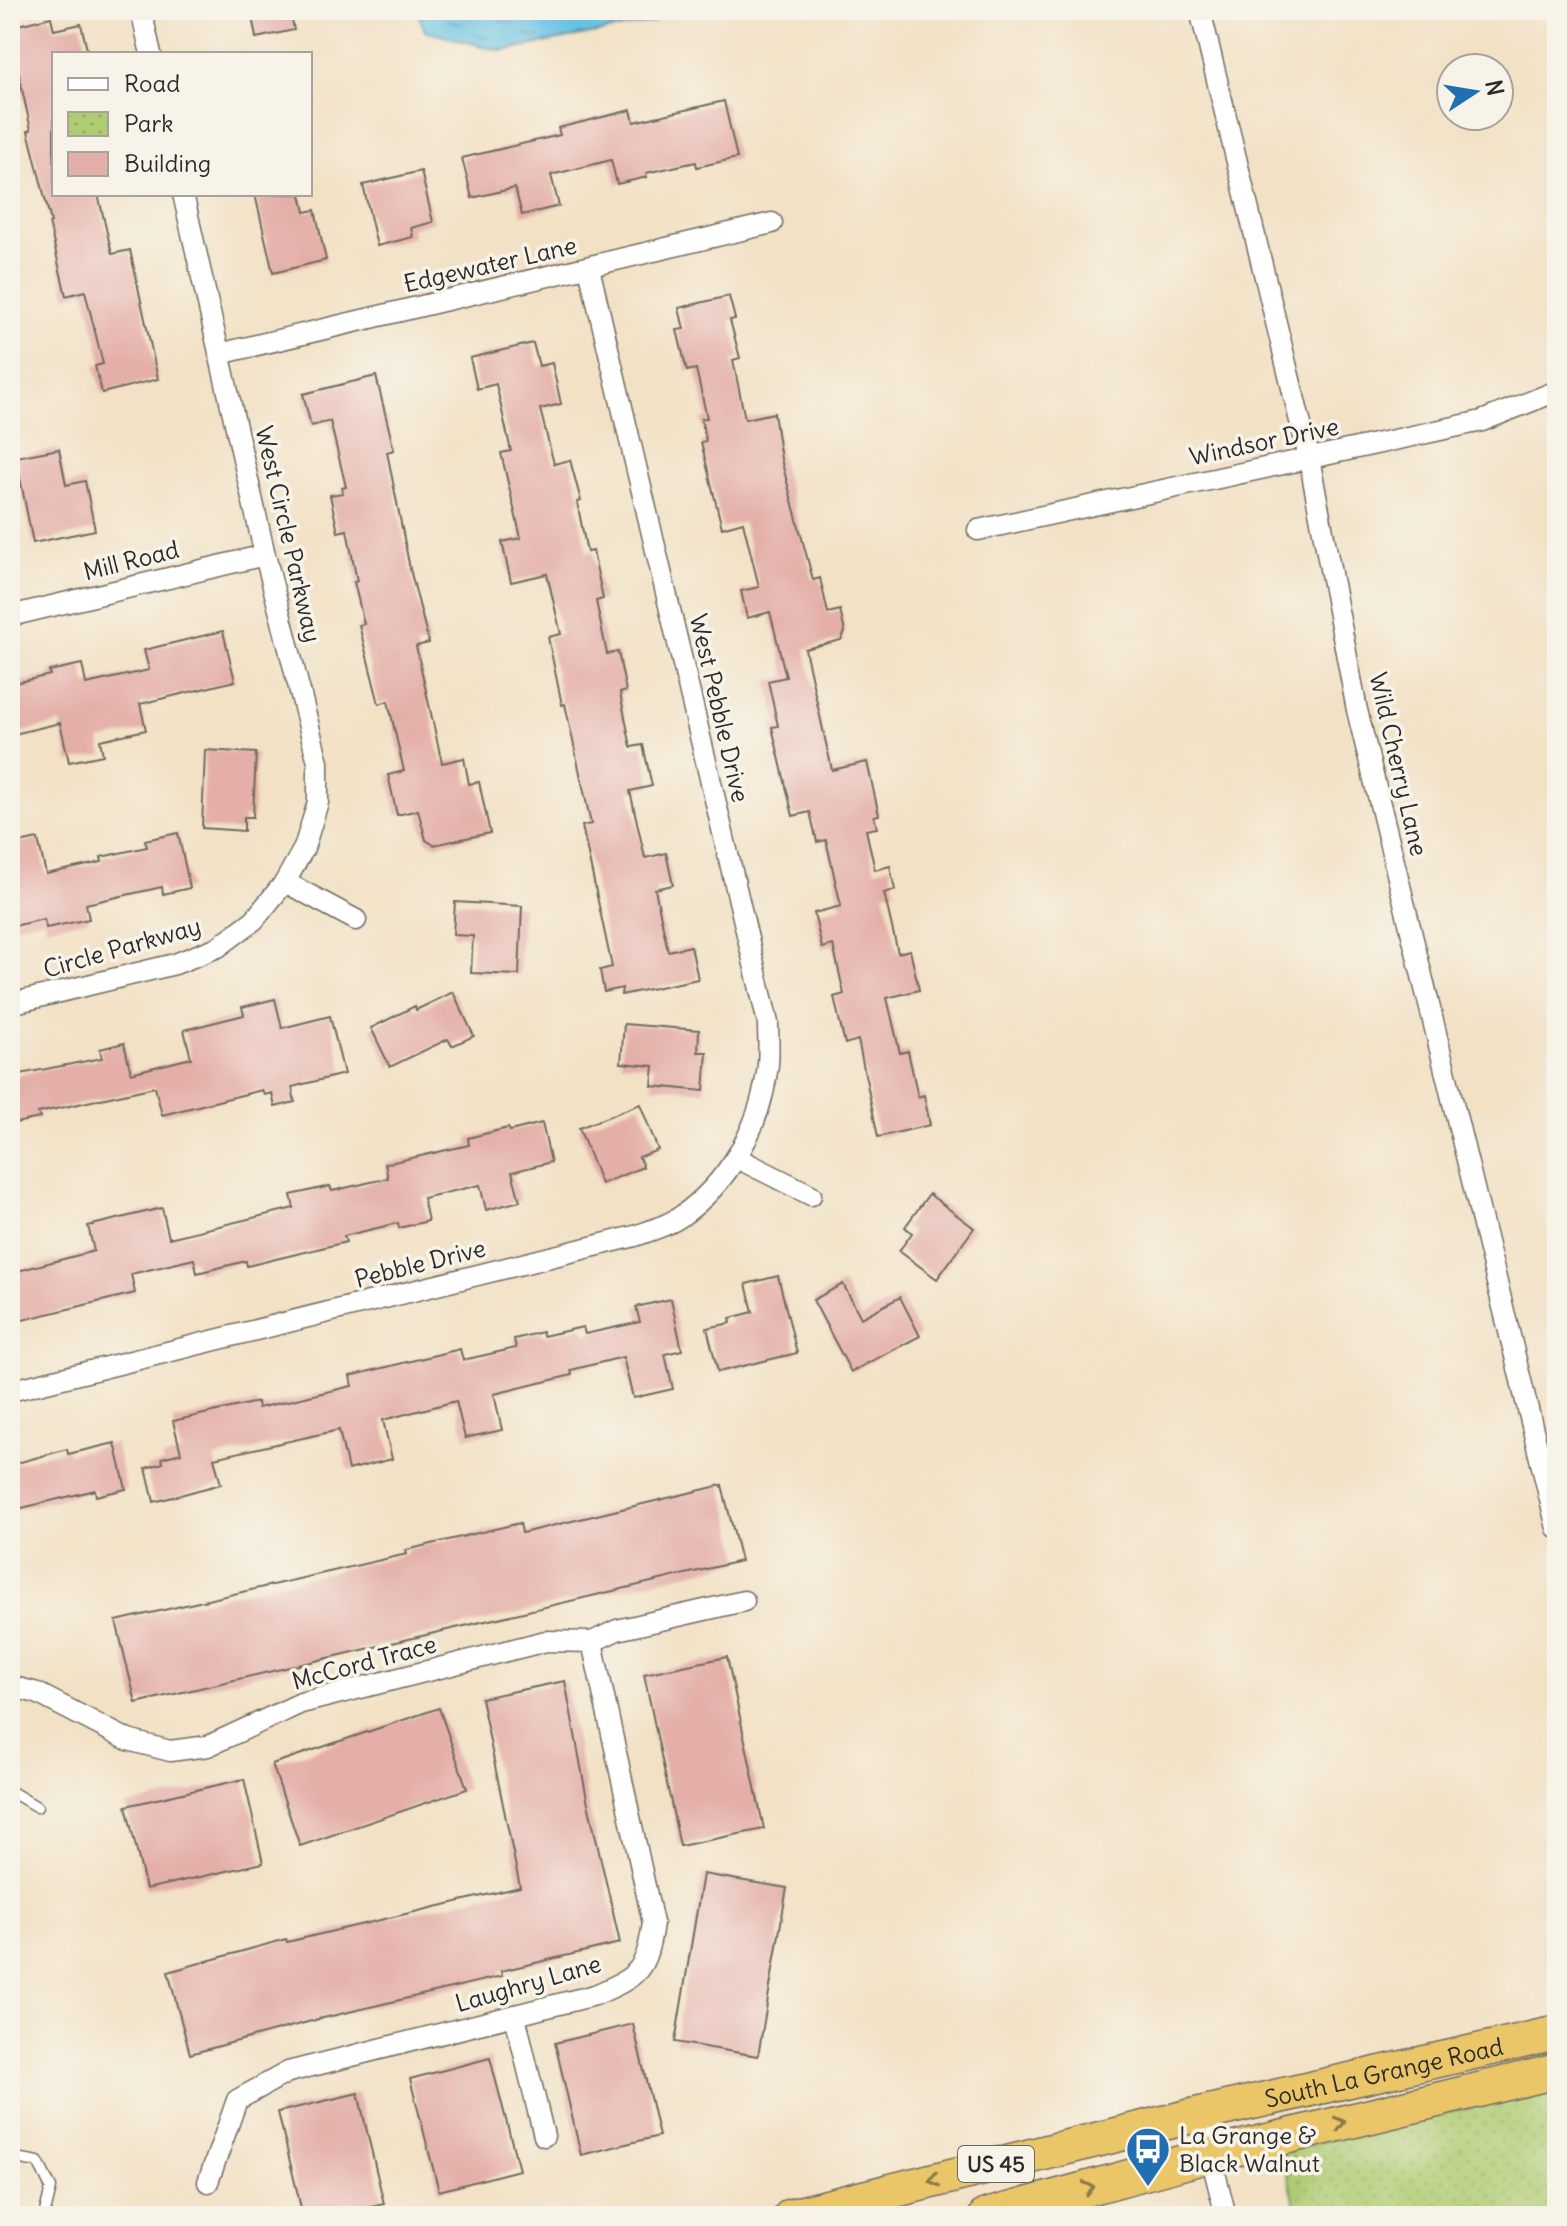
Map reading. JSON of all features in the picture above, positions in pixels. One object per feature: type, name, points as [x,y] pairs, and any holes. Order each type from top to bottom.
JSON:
[{"type":"highway","name":"South La Grange Road","points":[[791,2216],[1200,2114],[1557,2033]]},
{"type":"highway","name":"South La Grange Road","points":[[986,2216],[1210,2155],[1557,2071]]},
{"type":"street","points":[[141,10],[151,52]]},
{"type":"street","name":"Wild Cherry Lane","points":[[1200,10],[1309,458],[1357,710],[1557,1528]]},
{"type":"street","name":"West Circle Parkway","points":[[183,196],[265,555],[318,762],[318,802],[304,848],[285,882]]},
{"type":"street","name":"Edgewater Lane","points":[[219,354],[772,223]]},
{"type":"street","name":"West Pebble Drive","points":[[589,268],[768,1023],[768,1071],[755,1121],[737,1158]]},
{"type":"street","name":"Windsor Drive","points":[[978,530],[1482,421],[1557,391]]},
{"type":"street","name":"Mill Road","points":[[10,616],[265,555]]},
{"type":"street","points":[[285,882],[356,920]]},
{"type":"street","name":"Circle Parkway","points":[[10,1004],[175,964],[218,947],[254,920],[285,882]]},
{"type":"street","points":[[737,1158],[811,1195]]},
{"type":"street","name":"Pebble Drive","points":[[10,1391],[635,1236],[678,1219],[713,1190],[737,1158]]},
{"type":"street","name":"McCord Trace","points":[[10,1686],[37,1693],[128,1740],[170,1751],[208,1746],[301,1703],[546,1641],[592,1642],[617,1630],[744,1601]]},
{"type":"street","name":"Laughry Lane","points":[[208,2182],[237,2100],[288,2072],[595,1995],[628,1980],[648,1955],[653,1923],[592,1642]]},
{"type":"street","points":[[515,2016],[544,2136]]},
{"type":"street","points":[[1200,2114],[1226,2216]]},
{"type":"lane","points":[[10,1791],[37,1807]]},
{"type":"lane","points":[[10,2157],[38,2162],[51,2188],[44,2216]]},
{"type":"green space","points":[[1557,2087],[1557,2216],[1298,2216],[1282,2151]]},
{"type":"water","points":[[417,10],[659,10],[655,22],[501,51],[425,31]]},
{"type":"building","points":[[251,10],[290,10],[294,30],[256,38]]},
{"type":"building","points":[[51,17],[54,30],[81,24],[88,52],[52,52],[52,196],[98,196],[112,254],[130,250],[158,379],[102,393],[95,366],[103,364],[85,291],[66,296],[28,131],[31,130],[10,27]]},
{"type":"building","points":[[724,101],[737,158],[697,167],[696,162],[646,173],[647,177],[617,184],[611,160],[551,175],[559,206],[522,215],[515,188],[472,198],[462,158],[560,135],[558,128],[631,110],[634,122]]},
{"type":"building","points":[[421,171],[433,222],[411,228],[413,237],[377,246],[363,185]]},
{"type":"building","points":[[255,196],[301,196],[305,212],[315,210],[326,260],[273,273]]},
{"type":"building","points":[[729,296],[735,319],[730,320],[740,358],[733,360],[745,419],[774,413],[781,459],[813,580],[820,578],[828,613],[840,610],[845,632],[841,640],[805,649],[832,770],[867,762],[879,815],[874,816],[877,828],[866,830],[875,870],[890,866],[895,890],[884,893],[898,953],[910,950],[919,990],[887,998],[900,1053],[908,1051],[918,1097],[924,1095],[930,1125],[878,1137],[858,1040],[845,1044],[834,997],[844,994],[833,945],[822,948],[814,913],[841,906],[826,840],[817,842],[810,812],[793,816],[772,727],[778,726],[768,681],[786,677],[770,612],[747,618],[741,591],[759,587],[743,522],[722,528],[701,442],[706,441],[701,419],[707,418],[696,369],[687,371],[677,330],[684,329],[679,308]]},
{"type":"building","points":[[533,343],[539,366],[552,363],[561,404],[540,409],[554,464],[570,460],[581,501],[577,502],[587,552],[593,551],[603,599],[596,601],[607,654],[618,652],[626,691],[620,693],[631,747],[643,745],[652,786],[630,791],[645,858],[666,853],[673,885],[655,889],[668,951],[691,946],[698,979],[621,995],[622,988],[604,992],[600,970],[612,967],[582,826],[591,824],[548,637],[561,634],[547,574],[511,582],[502,542],[521,538],[501,453],[511,451],[496,384],[477,389],[470,358]]},
{"type":"building","points":[[376,376],[394,450],[387,452],[410,569],[429,643],[416,646],[442,763],[464,758],[469,784],[479,782],[490,833],[434,845],[426,840],[418,810],[397,815],[388,775],[404,771],[388,701],[379,704],[359,625],[364,624],[347,530],[338,532],[330,495],[343,493],[342,488],[346,487],[330,421],[311,426],[303,394]]},
{"type":"building","points":[[59,449],[66,485],[85,481],[95,530],[33,543],[16,457]]},
{"type":"building","points":[[223,631],[235,681],[140,704],[146,730],[100,740],[103,755],[69,762],[60,723],[10,735],[10,684],[82,664],[86,684],[149,670],[144,650]]},
{"type":"building","points":[[205,750],[256,753],[253,817],[244,817],[244,831],[202,828]]},
{"type":"building","points":[[178,833],[190,888],[163,894],[162,887],[86,904],[89,919],[46,928],[44,919],[14,926],[10,909],[10,845],[38,839],[46,874],[102,862],[101,857],[147,847],[145,840]]},
{"type":"building","points":[[455,902],[522,906],[519,975],[471,973],[473,936],[453,935]]},
{"type":"building","points":[[453,992],[474,1036],[452,1046],[448,1039],[390,1067],[371,1028],[415,1006],[416,1010]]},
{"type":"building","points":[[275,999],[282,1028],[330,1016],[344,1074],[292,1087],[295,1102],[275,1107],[272,1093],[264,1095],[262,1090],[162,1115],[155,1087],[38,1113],[40,1118],[10,1124],[10,1076],[102,1058],[100,1049],[124,1043],[131,1073],[191,1058],[184,1030],[244,1015],[242,1007]]},
{"type":"building","points":[[624,1024],[699,1030],[698,1052],[707,1052],[704,1091],[652,1086],[654,1066],[621,1063]]},
{"type":"building","points":[[640,1104],[658,1150],[639,1157],[643,1167],[601,1184],[579,1128]]},
{"type":"building","points":[[542,1123],[551,1162],[512,1172],[520,1201],[486,1210],[480,1185],[423,1198],[428,1221],[399,1228],[398,1223],[344,1236],[346,1242],[247,1266],[246,1261],[197,1273],[194,1259],[131,1274],[135,1293],[10,1323],[10,1273],[94,1251],[88,1226],[162,1208],[169,1238],[294,1208],[291,1195],[330,1186],[332,1191],[388,1178],[385,1164],[469,1145],[468,1138]]},
{"type":"building","points":[[929,1194],[974,1228],[937,1279],[899,1251],[912,1233],[905,1227]]},
{"type":"building","points":[[778,1276],[797,1353],[718,1372],[707,1328],[731,1323],[730,1318],[753,1312],[746,1284]]},
{"type":"building","points":[[843,1284],[861,1318],[900,1297],[920,1336],[851,1372],[813,1300]]},
{"type":"building","points":[[671,1299],[682,1350],[665,1354],[673,1389],[633,1398],[623,1357],[571,1370],[572,1375],[494,1394],[502,1430],[465,1438],[456,1401],[383,1420],[392,1459],[348,1470],[339,1430],[214,1458],[221,1484],[154,1502],[146,1468],[163,1463],[162,1458],[181,1453],[173,1421],[257,1402],[258,1408],[352,1386],[350,1376],[460,1349],[463,1360],[516,1348],[514,1339],[542,1332],[543,1336],[583,1327],[585,1334],[640,1322],[636,1307]]},
{"type":"building","points":[[115,1443],[126,1489],[96,1496],[95,1490],[10,1511],[10,1465],[67,1449],[68,1454]]},
{"type":"building","points":[[722,1485],[741,1561],[136,1703],[116,1621],[407,1554],[406,1550],[520,1523],[522,1533]]},
{"type":"building","points":[[727,1657],[764,1829],[680,1846],[644,1674]]},
{"type":"building","points":[[565,1681],[587,1799],[620,1943],[501,1971],[502,1976],[319,2019],[190,2054],[168,1972],[286,1939],[287,1942],[520,1887],[481,1698]]},
{"type":"building","points":[[439,1708],[467,1789],[300,1846],[272,1764]]},
{"type":"building","points":[[244,1779],[263,1863],[146,1889],[126,1806]]},
{"type":"building","points":[[703,1874],[787,1888],[758,2056],[675,2042]]},
{"type":"building","points":[[633,2024],[659,2136],[581,2155],[555,2043]]},
{"type":"building","points":[[490,2058],[519,2170],[439,2191],[410,2079]]},
{"type":"building","points":[[358,2093],[384,2204],[333,2216],[303,2216],[278,2112]]},
{"type":"place","name":"La Grange & Black Walnut","points":[[1148,2188]]}]
